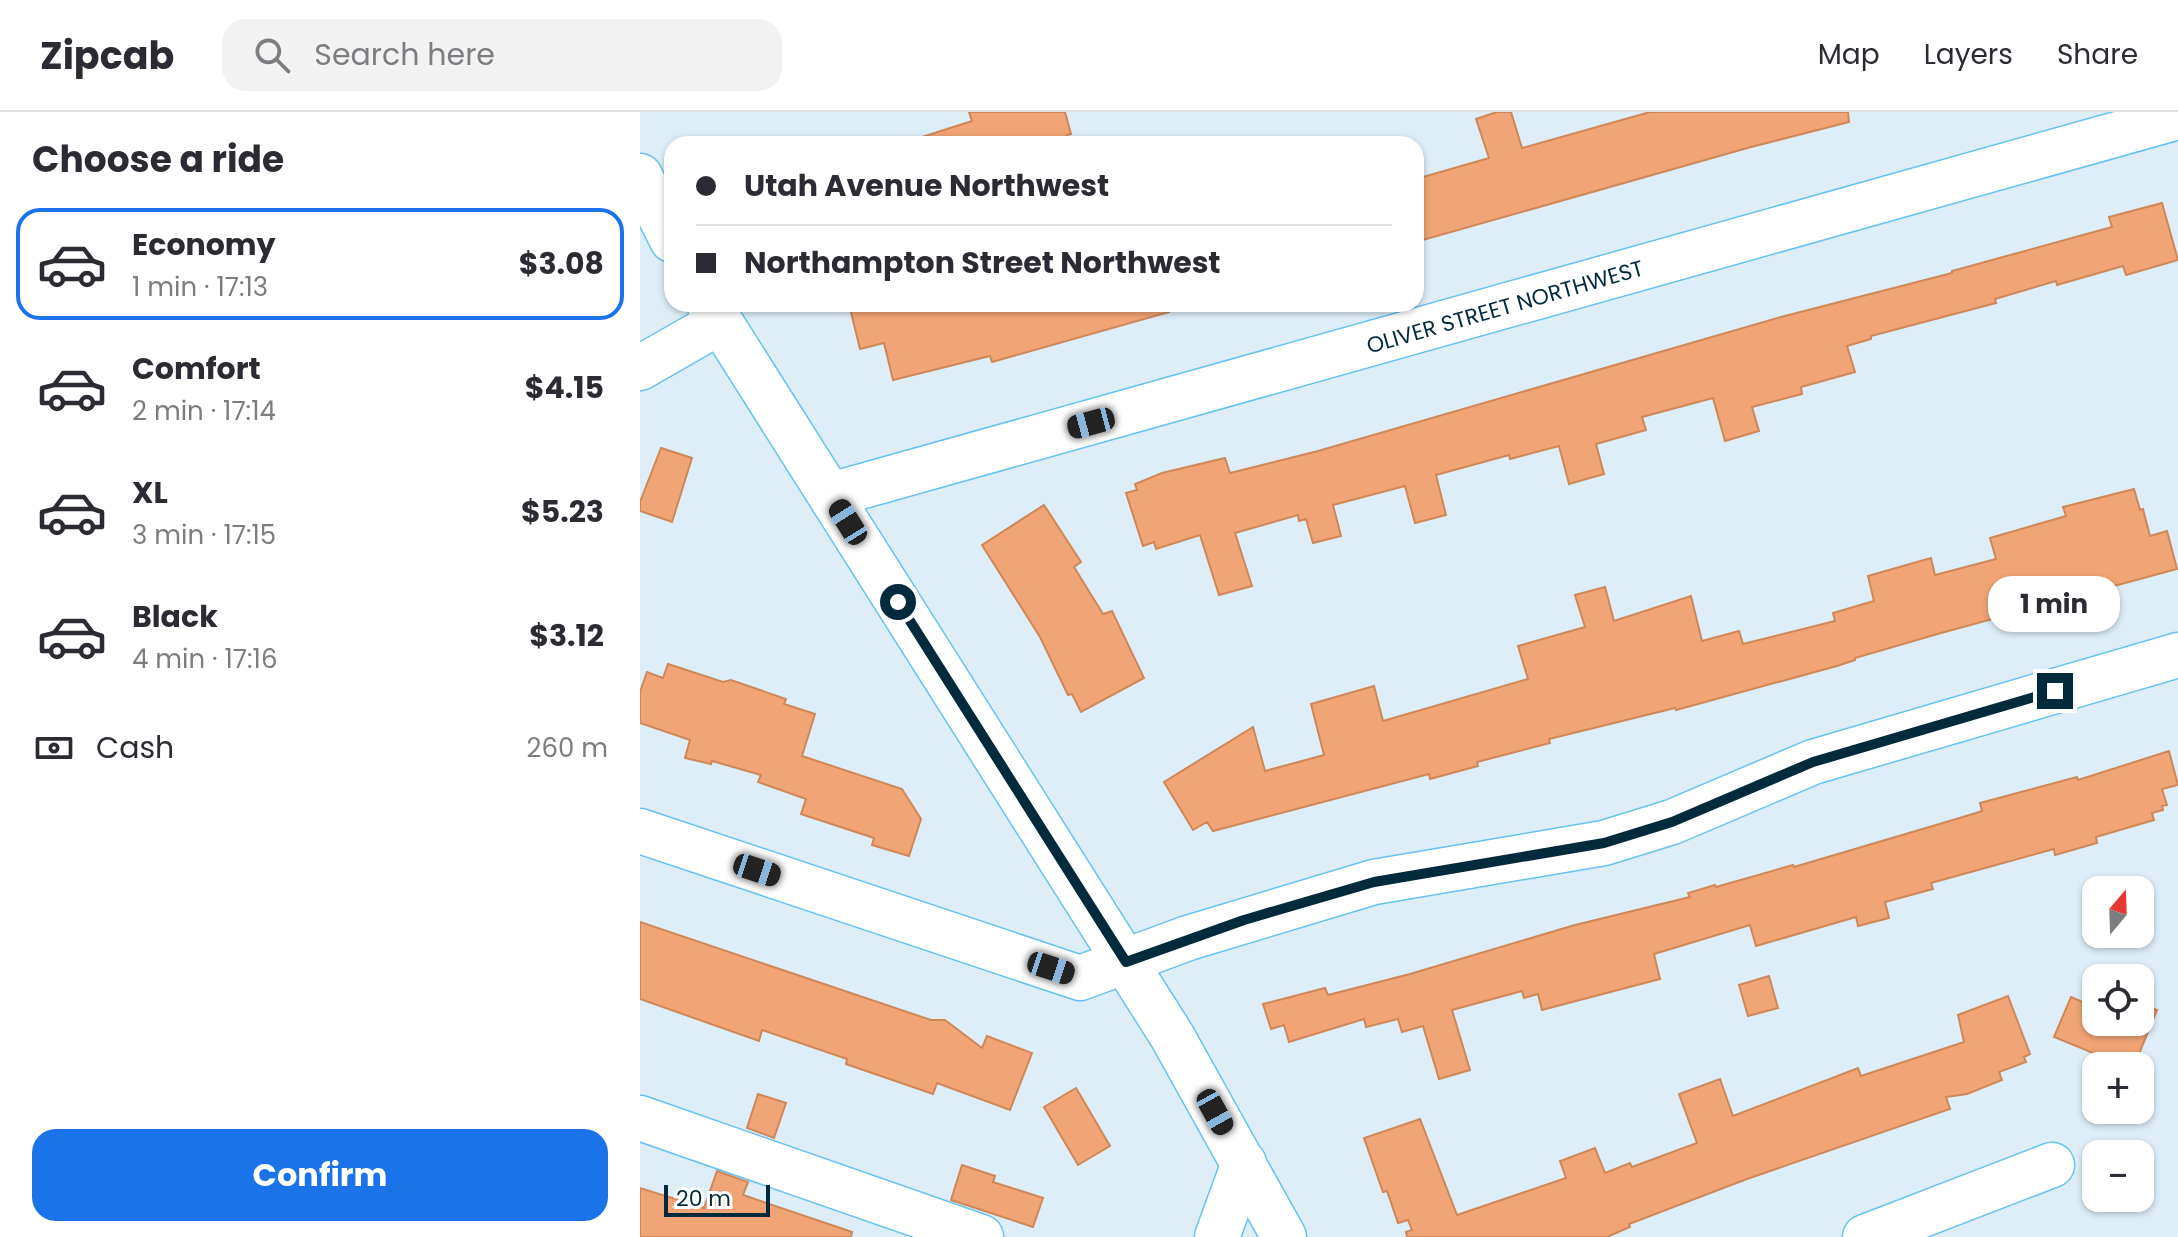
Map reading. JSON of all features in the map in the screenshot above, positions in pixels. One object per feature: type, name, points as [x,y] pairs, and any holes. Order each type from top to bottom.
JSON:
[{"type":"street","name":"OLIVER STREET NORTHWEST","points":[[831,495],[2178,117]]},
{"type":"street","points":[[640,176],[664,224]]},
{"type":"street","points":[[640,368],[714,313],[1172,1036],[1284,1237]]},
{"type":"street","points":[[640,831],[1080,978],[1202,934],[1374,882],[1604,843],[1672,822],[1813,762],[2178,655]]},
{"type":"street","points":[[640,1118],[981,1237]]},
{"type":"street","points":[[1217,1237],[1244,1163]]},
{"type":"street","points":[[1865,1237],[2052,1165]]},
{"type":"building","points":[[969,112],[1065,112],[1071,134],[925,136],[972,121]]},
{"type":"building","points":[[1497,112],[1511,112],[1522,148],[1650,112],[1848,112],[1849,122],[1424,240],[1424,177],[1489,158],[1476,119]]},
{"type":"building","points":[[2162,203],[2178,260],[2126,275],[2123,266],[2057,285],[2056,281],[1995,299],[1996,303],[1871,336],[1871,339],[1847,346],[1855,372],[1801,387],[1802,394],[1752,407],[1759,431],[1725,441],[1713,398],[1642,417],[1646,430],[1596,444],[1604,474],[1569,484],[1559,446],[1510,459],[1509,455],[1436,475],[1446,515],[1415,523],[1405,486],[1333,505],[1341,536],[1313,543],[1306,519],[1299,521],[1298,515],[1235,533],[1252,586],[1219,595],[1200,535],[1156,549],[1154,542],[1143,546],[1126,493],[1137,490],[1135,484],[1162,473],[1225,458],[1230,473],[1318,451],[1781,317],[1952,273],[2112,227],[2109,217]]},
{"type":"building","points":[[851,312],[1169,312],[992,362],[990,356],[893,380],[884,343],[860,349]]},
{"type":"building","points":[[661,448],[692,458],[672,522],[640,511],[640,502]]},
{"type":"building","points":[[2134,489],[2150,536],[2167,531],[2177,569],[1676,710],[1549,739],[1550,743],[1477,762],[1478,766],[1430,779],[1429,774],[1213,831],[1207,822],[1193,830],[1164,782],[1253,727],[1265,771],[1324,755],[1311,704],[1374,686],[1383,721],[1528,679],[1518,646],[1585,627],[1575,595],[1605,587],[1614,621],[1691,596],[1702,641],[1739,631],[1743,644],[1835,621],[1833,613],[1874,601],[1868,576],[1931,558],[1935,575],[1996,559],[1990,538],[2066,516],[2063,507]]},
{"type":"building","points":[[1044,505],[1081,562],[1074,567],[1103,614],[1112,611],[1144,678],[1081,712],[1072,694],[1068,695],[1040,637],[982,545]]},
{"type":"building","points":[[668,664],[723,682],[731,680],[786,699],[784,704],[815,714],[802,756],[902,789],[921,819],[909,856],[872,845],[874,838],[801,814],[806,799],[758,782],[761,775],[712,761],[711,764],[685,758],[690,740],[640,723],[640,692],[647,672],[663,678]]},
{"type":"building","points":[[2169,751],[2178,785],[2162,789],[2167,805],[2162,806],[2163,810],[2152,813],[2154,820],[2096,837],[2097,843],[2055,855],[2054,849],[1931,883],[1933,889],[1885,902],[1889,918],[1858,926],[1856,917],[1756,946],[1750,925],[1654,954],[1660,979],[1542,1010],[1538,994],[1524,998],[1522,991],[1452,1010],[1470,1070],[1439,1079],[1423,1026],[1402,1032],[1398,1019],[1366,1027],[1364,1019],[1289,1042],[1284,1025],[1271,1029],[1263,1004],[1325,988],[1328,995],[1575,925],[1690,897],[1688,893],[1794,867],[1982,811],[1980,803],[2077,777],[2078,780]]},
{"type":"building","points":[[640,922],[931,1020],[945,1020],[982,1048],[987,1036],[1032,1053],[1010,1110],[937,1083],[933,1094],[846,1064],[847,1059],[762,1030],[759,1041],[640,999]]},
{"type":"building","points":[[1769,976],[1778,1008],[1748,1016],[1739,985]]},
{"type":"building","points":[[2008,996],[2030,1054],[2024,1057],[2026,1062],[1999,1072],[2002,1080],[1967,1094],[1946,1097],[1950,1109],[1747,1179],[1629,1224],[1630,1227],[1607,1237],[1407,1237],[1406,1232],[1412,1230],[1408,1220],[1398,1223],[1387,1191],[1383,1192],[1364,1138],[1420,1119],[1457,1215],[1566,1178],[1560,1161],[1595,1148],[1605,1173],[1630,1163],[1632,1167],[1697,1143],[1679,1094],[1720,1079],[1733,1116],[1858,1068],[1861,1076],[1964,1042],[1958,1015]]},
{"type":"building","points":[[2071,997],[2082,1002],[2082,1036],[2146,1036],[2140,1052],[2091,1052],[2054,1037]]},
{"type":"building","points":[[1076,1088],[1110,1146],[1078,1165],[1044,1107]]},
{"type":"building","points":[[758,1094],[786,1103],[774,1138],[747,1128]]},
{"type":"building","points":[[962,1165],[995,1176],[993,1182],[1043,1198],[1033,1227],[951,1200]]},
{"type":"building","points":[[717,1171],[748,1182],[743,1195],[852,1232],[851,1237],[640,1237],[640,1188],[704,1208]]},
{"type":"route","points":[[898,602],[1126,962],[1188,938],[1374,882],[1604,843],[1672,822],[1813,762],[2055,691]]}]
